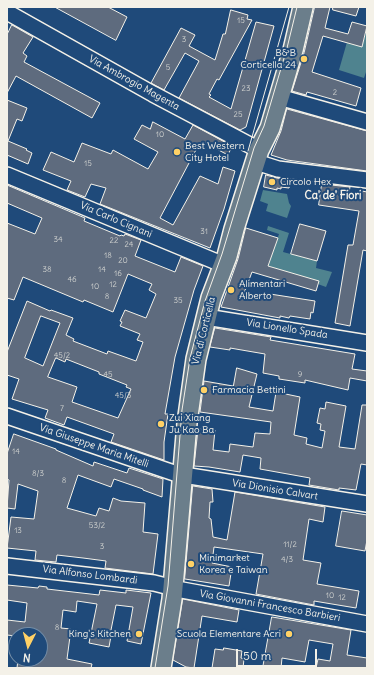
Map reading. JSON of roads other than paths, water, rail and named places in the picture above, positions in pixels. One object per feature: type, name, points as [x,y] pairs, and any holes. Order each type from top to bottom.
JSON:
[{"type":"main road","name":"Via di Corticella","points":[[161,668],[173,588],[191,385],[196,359],[211,298],[224,265],[257,156],[270,128],[293,50],[303,7]]},
{"type":"street","name":"Via Ambrogio Magenta","points":[[8,15],[153,94],[278,169],[367,180]]},
{"type":"street","points":[[279,97],[367,122]]},
{"type":"street","name":"Via Carlo Cignani","points":[[7,175],[224,265]]},
{"type":"street","name":"Via Lionello Spada","points":[[206,317],[367,343]]},
{"type":"street","name":"Via Giuseppe Maria Mitelli","points":[[7,416],[168,472],[182,475]]},
{"type":"street","name":"Via Dionisio Calvart","points":[[182,475],[367,504]]},
{"type":"street","name":"Via Alfonso Lombardi","points":[[7,566],[154,583],[173,588]]},
{"type":"street","name":"Via Giovanni Francesco Barbieri","points":[[173,588],[367,624]]},
{"type":"tram line","points":[[248,151],[289,7]]},
{"type":"tram line","points":[[155,668],[168,586],[182,410],[190,358],[205,301],[222,254],[254,148],[264,126],[287,48],[297,7]]},
{"type":"place","name":"B&B Corticella 24","points":[[304,59]]},
{"type":"place","name":"Best Western City Hotel","points":[[177,152]]},
{"type":"place","name":"Circolo Hex","points":[[272,182]]},
{"type":"place","name":"Alimentari Alberto","points":[[231,290]]},
{"type":"place","name":"Farmacia Bettini","points":[[204,390]]},
{"type":"place","name":"Zui Xiang Ju Kao Ba","points":[[161,424]]},
{"type":"place","name":"Minimarket Korea e Taiwan","points":[[191,564]]},
{"type":"place","name":"King's Kitchen","points":[[139,634]]},
{"type":"place","name":"Scuola Elementare Acri","points":[[289,634]]},
{"type":"district","name":"Ca' de' Fiori","points":[[333,196]]}]
